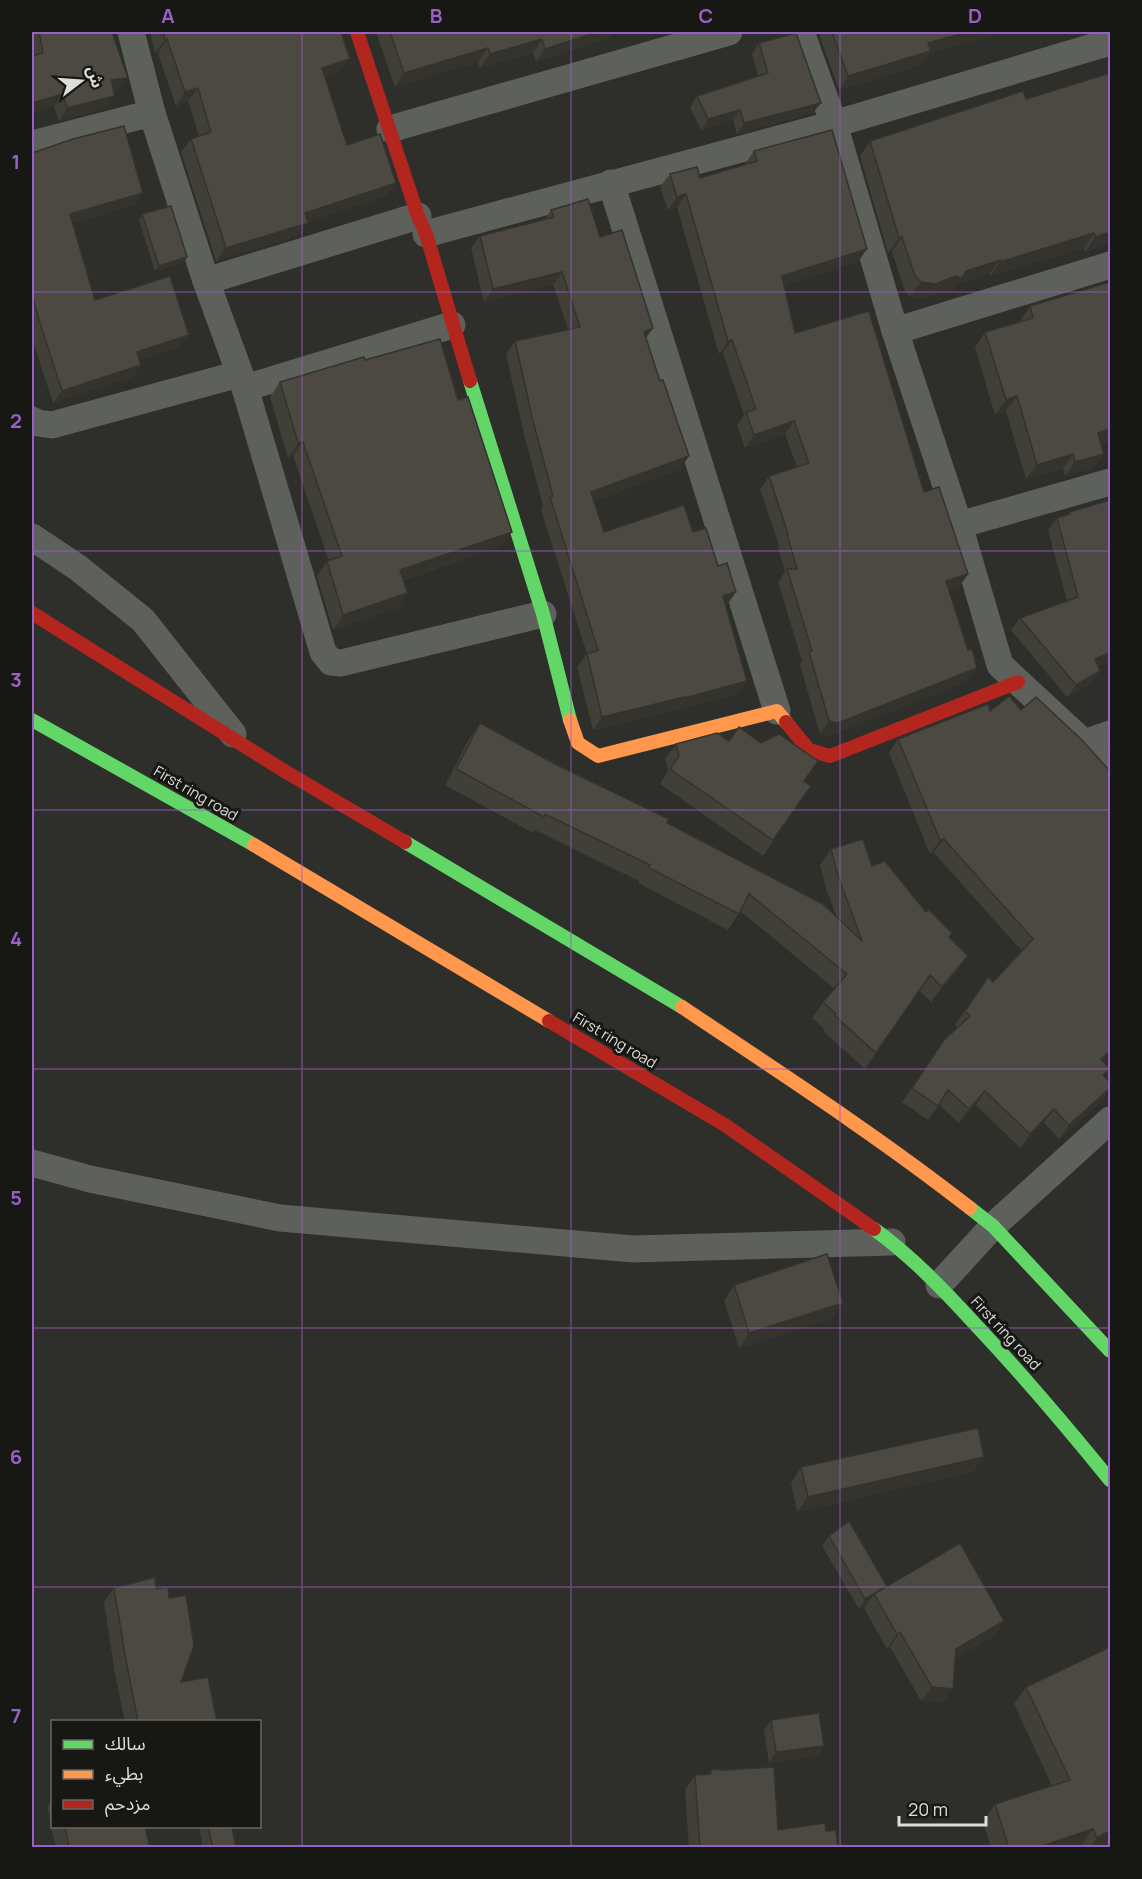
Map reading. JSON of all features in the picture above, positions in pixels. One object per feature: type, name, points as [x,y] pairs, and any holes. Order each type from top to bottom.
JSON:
[{"type":"main road","points":[[357,32],[422,225],[543,614],[571,726],[578,744],[598,756],[777,711],[810,750],[830,756],[1018,682]]},
{"type":"main road","points":[[32,613],[241,745],[678,1004],[915,1166],[993,1226],[1110,1351]]},
{"type":"main road","name":"First ring road","points":[[32,720],[254,845],[725,1125],[892,1242],[939,1285],[1031,1384],[1110,1480]]},
{"type":"street","points":[[131,32],[152,113],[206,280],[242,381],[323,652],[331,662],[342,663],[543,614]]},
{"type":"street","points":[[390,129],[729,32]]},
{"type":"street","points":[[801,32],[834,123],[895,332],[959,525],[1000,665],[1084,743],[1110,773]]},
{"type":"street","points":[[206,280],[422,225],[611,183],[834,123],[1110,42]]},
{"type":"street","points":[[32,144],[152,113]]},
{"type":"street","points":[[611,183],[777,711]]},
{"type":"street","points":[[895,332],[1110,265]]},
{"type":"street","points":[[32,420],[52,425],[242,381],[452,325]]},
{"type":"street","points":[[959,525],[1110,483]]},
{"type":"street","points":[[32,537],[77,567],[143,620],[241,745]]},
{"type":"street","points":[[1084,743],[1110,734]]},
{"type":"street","points":[[939,1285],[993,1226],[1110,1120]]},
{"type":"street","points":[[32,1163],[90,1179],[280,1218],[633,1249],[892,1242]]},
{"type":"building","points":[[39,32],[112,32],[128,78],[111,80],[115,96],[67,108],[63,94],[32,103],[32,56],[43,53]]},
{"type":"building","points":[[163,32],[341,32],[350,59],[322,68],[347,145],[380,134],[396,183],[305,213],[308,223],[226,248],[191,139],[211,132],[198,88],[185,92]]},
{"type":"building","points":[[390,32],[597,32],[545,49],[542,39],[490,54],[488,48],[404,73]]},
{"type":"building","points":[[832,32],[967,32],[928,43],[931,51],[848,76]]},
{"type":"building","points":[[796,33],[821,103],[744,123],[740,110],[708,119],[697,96],[768,73],[759,43]]},
{"type":"building","points":[[1110,73],[1110,232],[1095,237],[1094,233],[1000,262],[1000,260],[966,271],[962,278],[955,276],[936,284],[921,282],[915,276],[902,237],[899,238],[870,141],[1023,91],[1026,99]]},
{"type":"building","points":[[124,126],[143,193],[70,214],[95,300],[170,276],[189,335],[137,352],[141,365],[62,391],[32,295],[32,153],[73,139]]},
{"type":"building","points":[[832,130],[867,249],[782,276],[795,333],[869,311],[924,492],[939,487],[968,574],[946,581],[968,650],[972,649],[977,668],[838,723],[829,721],[809,652],[812,651],[787,569],[797,569],[769,476],[809,463],[794,421],[754,435],[746,412],[756,409],[732,340],[728,341],[686,194],[677,197],[670,174],[697,167],[700,178],[757,161],[754,151]]},
{"type":"building","points":[[588,199],[600,237],[622,230],[653,328],[644,332],[689,456],[591,492],[604,532],[684,505],[693,532],[706,528],[718,566],[727,563],[736,592],[723,596],[747,681],[602,717],[587,654],[598,650],[550,497],[553,496],[515,341],[580,327],[562,272],[493,289],[480,236],[554,217],[551,210]]},
{"type":"building","points":[[171,206],[187,257],[159,266],[142,214]]},
{"type":"building","points":[[1110,282],[1110,429],[1098,433],[1104,454],[1075,462],[1073,454],[1037,465],[1017,396],[1006,400],[985,332],[1033,318],[1030,306]]},
{"type":"building","points":[[440,339],[458,400],[468,397],[512,532],[400,570],[408,593],[343,615],[327,561],[342,556],[303,442],[298,443],[280,382],[364,357],[365,360]]},
{"type":"building","points":[[1110,500],[1110,653],[1095,659],[1100,671],[1076,685],[1020,618],[1078,597],[1057,518],[1070,514],[1069,512]]},
{"type":"building","points":[[1009,696],[1021,710],[1036,697],[1082,740],[1110,771],[1110,1051],[1101,1059],[1110,1069],[1103,1075],[1110,1083],[1110,1088],[1069,1125],[1054,1109],[1030,1134],[985,1091],[969,1109],[948,1090],[938,1106],[912,1088],[944,1040],[970,1016],[965,1011],[988,977],[993,982],[1033,939],[944,839],[940,840],[898,739],[988,704],[990,711]]},
{"type":"building","points":[[480,723],[555,764],[669,819],[667,823],[823,904],[862,941],[837,873],[831,849],[863,839],[872,866],[885,861],[926,912],[929,910],[952,933],[949,937],[968,956],[942,987],[930,975],[876,1053],[823,1002],[847,974],[749,894],[739,914],[649,868],[650,865],[545,814],[544,817],[456,769]]},
{"type":"building","points":[[739,727],[761,743],[779,734],[818,761],[804,781],[811,786],[773,840],[670,769],[679,756],[676,744],[717,733],[729,741]]},
{"type":"building","points":[[827,1254],[843,1303],[749,1333],[734,1285]]},
{"type":"building","points":[[978,1428],[984,1457],[808,1497],[801,1467]]},
{"type":"building","points":[[849,1521],[887,1586],[865,1599],[829,1536]]},
{"type":"building","points":[[960,1543],[1004,1621],[956,1649],[953,1689],[932,1687],[900,1632],[897,1634],[874,1594]]},
{"type":"building","points":[[155,1577],[156,1589],[168,1587],[169,1598],[186,1595],[194,1646],[181,1682],[208,1677],[217,1720],[138,1720],[114,1588]]},
{"type":"building","points":[[1110,1647],[1110,1831],[1097,1838],[1093,1829],[1036,1848],[1009,1848],[995,1804],[1070,1780],[1026,1687]]},
{"type":"building","points":[[819,1713],[824,1746],[776,1752],[771,1720]]},
{"type":"building","points":[[774,1767],[778,1830],[825,1823],[826,1831],[836,1830],[838,1848],[700,1848],[695,1775],[710,1774],[712,1769]]},
{"type":"building","points":[[65,1828],[145,1828],[150,1848],[69,1848]]},
{"type":"building","points":[[208,1828],[232,1828],[236,1848],[213,1848]]},
{"type":"traffic: fast","points":[[470,381],[543,614],[570,720]]},
{"type":"traffic: fast","points":[[32,720],[254,845]]},
{"type":"traffic: fast","points":[[405,842],[682,1007]]},
{"type":"traffic: fast","points":[[970,1208],[993,1226],[1110,1351]]},
{"type":"traffic: fast","points":[[874,1229],[914,1262],[962,1310],[1027,1381],[1110,1480]]},
{"type":"traffic: slow","points":[[570,720],[578,743],[598,756],[777,711],[786,722]]},
{"type":"traffic: slow","points":[[254,845],[549,1021]]},
{"type":"traffic: slow","points":[[682,1007],[864,1130],[970,1208]]},
{"type":"traffic: jam","points":[[357,32],[426,234],[470,381]]},
{"type":"traffic: jam","points":[[32,613],[286,772],[405,842]]},
{"type":"traffic: jam","points":[[786,722],[809,750],[830,756],[1018,682]]},
{"type":"traffic: jam","points":[[549,1021],[725,1125],[874,1229]]}]
